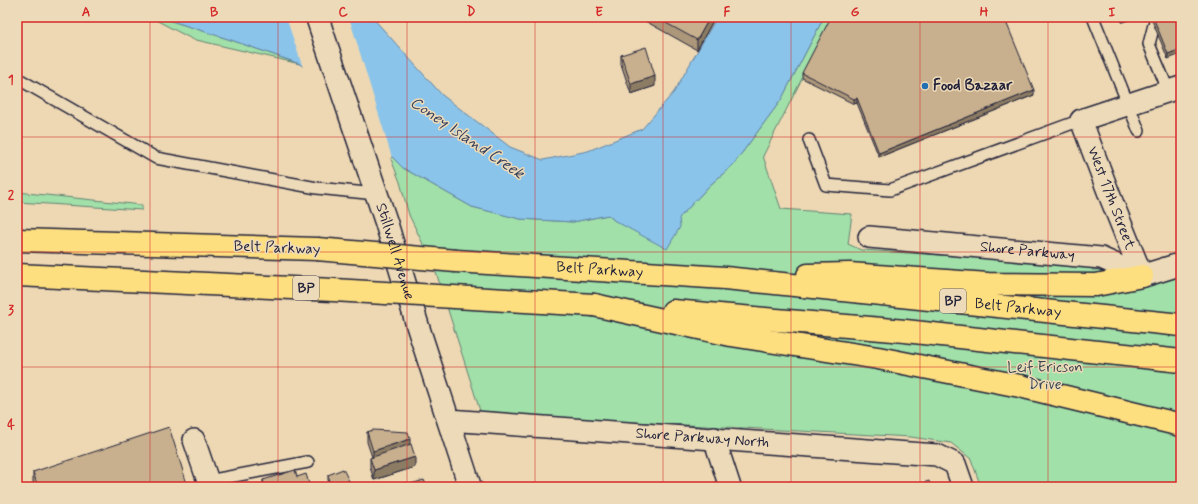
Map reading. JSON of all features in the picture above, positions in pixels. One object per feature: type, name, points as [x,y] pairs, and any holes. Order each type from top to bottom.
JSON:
[{"type":"highway","name":"Belt Parkway","points":[[17,240],[317,249],[456,261],[725,278],[1181,326]]},
{"type":"highway","points":[[725,278],[849,274],[988,284],[1096,285],[1142,276]]},
{"type":"highway","name":"BP","points":[[17,275],[333,290],[594,305],[732,325],[913,332],[1181,361]]},
{"type":"highway","points":[[732,325],[878,358],[1005,383],[1181,425]]},
{"type":"main road","name":"Stillwell Avenue","points":[[317,17],[386,222],[470,487]]},
{"type":"main road","points":[[1142,276],[1181,264]]},
{"type":"street","points":[[1081,120],[1175,89]]},
{"type":"street","name":"West 17th Street","points":[[1081,120],[1142,276]]},
{"type":"street","name":"Shore Parkway","points":[[869,237],[1101,258],[1142,276]]},
{"type":"street","name":"Shore Parkway North","points":[[448,420],[937,455],[955,464],[963,487]]},
{"type":"street","points":[[714,438],[730,487]]},
{"type":"street","points":[[194,440],[209,484]]},
{"type":"lane","points":[[1093,17],[1139,131]]},
{"type":"lane","points":[[1156,17],[1149,44],[1175,89]]},
{"type":"lane","points":[[17,78],[156,158],[317,188],[376,194]]},
{"type":"lane","points":[[809,140],[826,185],[890,190],[1081,120]]},
{"type":"lane","points":[[209,484],[308,462]]},
{"type":"green space","points":[[150,17],[159,17],[300,64],[192,39]]},
{"type":"green space","name":"Leif Ericson Drive","points":[[824,17],[833,17],[763,156],[781,209],[852,214],[848,244],[861,250],[1096,265],[1092,270],[1181,271],[1181,487],[981,487],[971,459],[951,443],[911,437],[481,414],[435,269],[409,215],[400,182],[389,154],[403,168],[472,207],[521,219],[573,222],[608,215],[615,221],[679,218],[710,185],[733,165],[781,100]]},
{"type":"green space","points":[[17,192],[142,205],[142,210],[17,202]]},
{"type":"water","name":"Coney Island Creek","points":[[159,17],[372,17],[442,95],[510,147],[543,160],[588,151],[642,129],[674,92],[717,17],[824,17],[781,100],[733,165],[710,185],[679,218],[680,227],[667,249],[615,221],[608,215],[573,222],[520,219],[472,207],[403,168],[300,64]]},
{"type":"pier","points":[[286,17],[349,17],[393,161],[304,71]]},
{"type":"building","points":[[655,17],[710,17],[697,40]]},
{"type":"building","name":"Food Bazaar","points":[[831,17],[1004,17],[1034,90],[879,153],[857,98],[854,99],[802,73]]},
{"type":"building","points":[[1153,17],[1181,17],[1181,49],[1168,54]]},
{"type":"building","points":[[646,47],[655,76],[631,84],[621,55]]},
{"type":"building","points":[[169,427],[188,487],[38,487],[33,472]]},
{"type":"building","points":[[373,430],[408,432],[410,439],[373,451],[367,432]]},
{"type":"building","points":[[411,444],[415,457],[374,470],[370,458]]},
{"type":"building","points":[[343,469],[349,481],[332,487],[328,475]]},
{"type":"building","points":[[295,470],[297,477],[306,474],[310,487],[265,487],[263,480]]},
{"type":"building","points":[[424,480],[427,487],[401,487]]},
{"type":"building","points":[[929,481],[931,487],[911,487]]},
{"type":"place","name":"Food Bazaar","points":[[925,86]]}]
